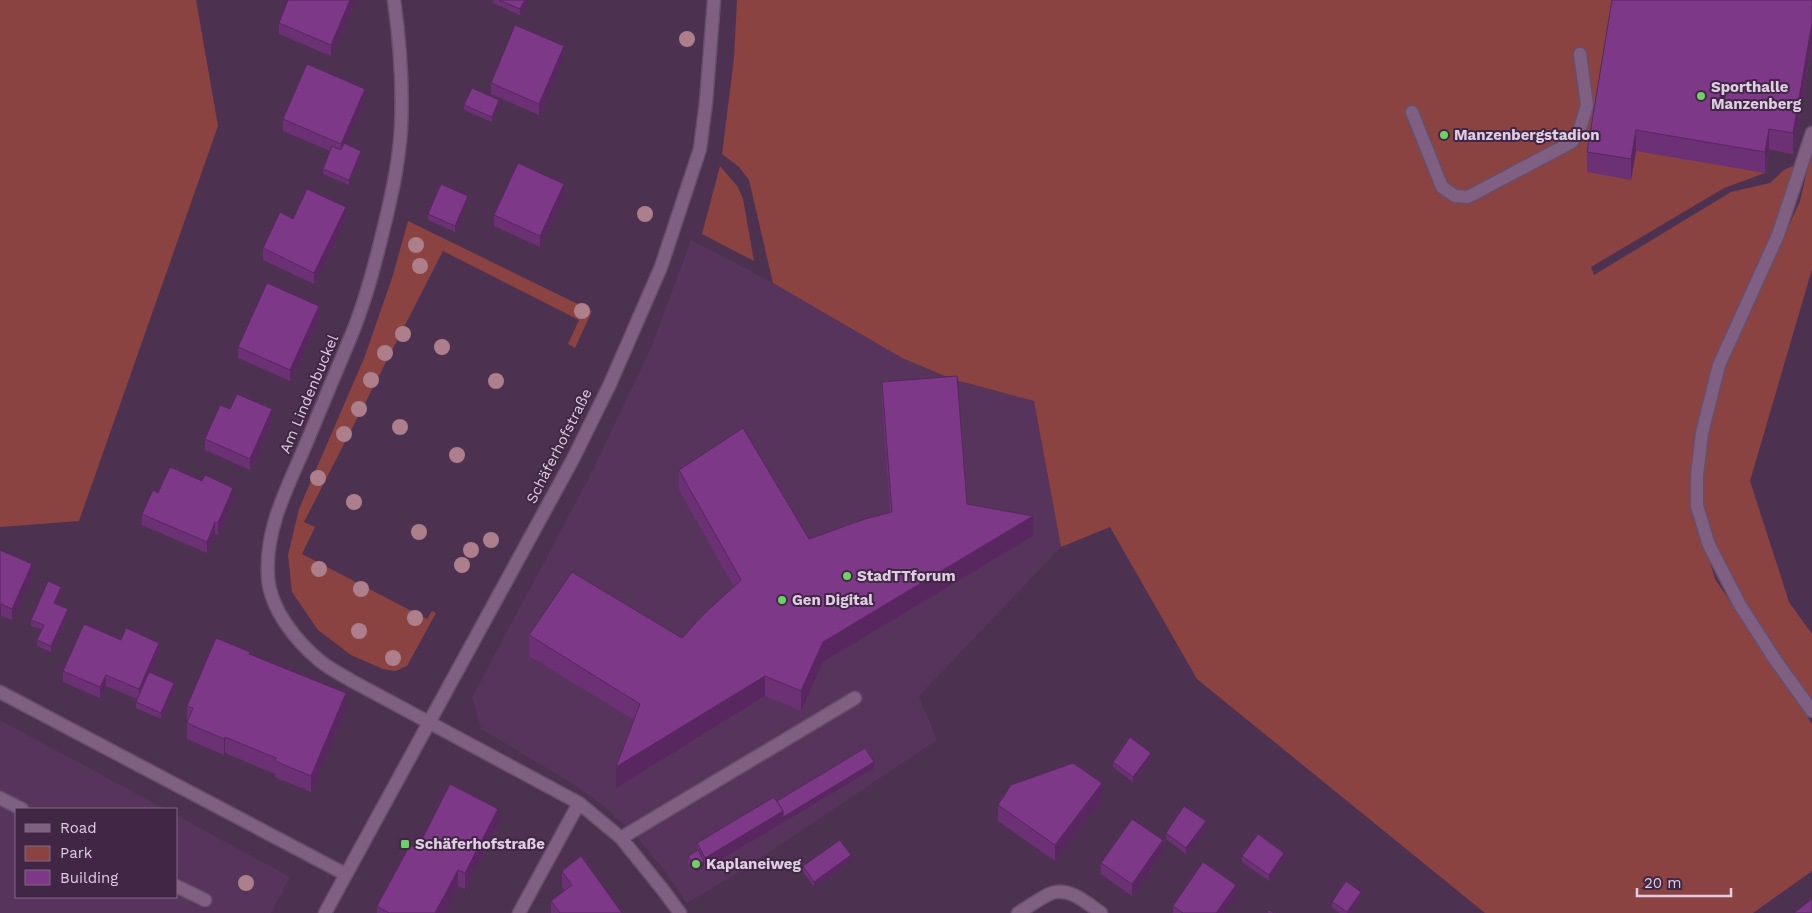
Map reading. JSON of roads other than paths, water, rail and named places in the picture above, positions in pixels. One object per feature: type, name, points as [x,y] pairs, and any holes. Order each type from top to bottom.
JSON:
[{"type":"street","name":"Am Lindenbuckel","points":[[394,0],[401,73],[401,129],[389,208],[369,285],[352,334],[275,515],[268,548],[268,578],[274,601],[283,620],[298,641],[321,662],[352,681],[429,722]]},
{"type":"street","name":"Schäferhofstraße","points":[[325,913],[573,458],[610,384],[662,267],[700,149],[706,102],[714,0]]},
{"type":"street","points":[[1412,112],[1442,187],[1456,196],[1468,197],[1572,142],[1580,132],[1587,105],[1580,54]]},
{"type":"street","points":[[1812,133],[1778,235],[1719,365],[1702,434],[1697,475],[1698,506],[1709,545],[1740,606],[1776,661],[1812,710]]},
{"type":"street","points":[[0,692],[345,874]]},
{"type":"street","points":[[621,838],[854,698]]},
{"type":"street","points":[[429,722],[579,802],[621,838],[680,913]]},
{"type":"street","points":[[0,798],[20,808]]},
{"type":"street","points":[[519,913],[579,802]]},
{"type":"street","points":[[178,887],[205,900]]},
{"type":"street","points":[[1018,913],[1053,893],[1066,893],[1080,898],[1101,913]]},
{"type":"place","name":"Sporthalle Manzenberg","points":[[1701,96]]},
{"type":"place","name":"Manzenbergstadion","points":[[1444,135]]},
{"type":"place","name":"StadTTforum","points":[[847,576]]},
{"type":"place","name":"Gen Digital","points":[[782,600]]},
{"type":"place","name":"Schäferhofstraße","points":[[405,844]]},
{"type":"place","name":"Kaplaneiweg","points":[[696,864]]}]
